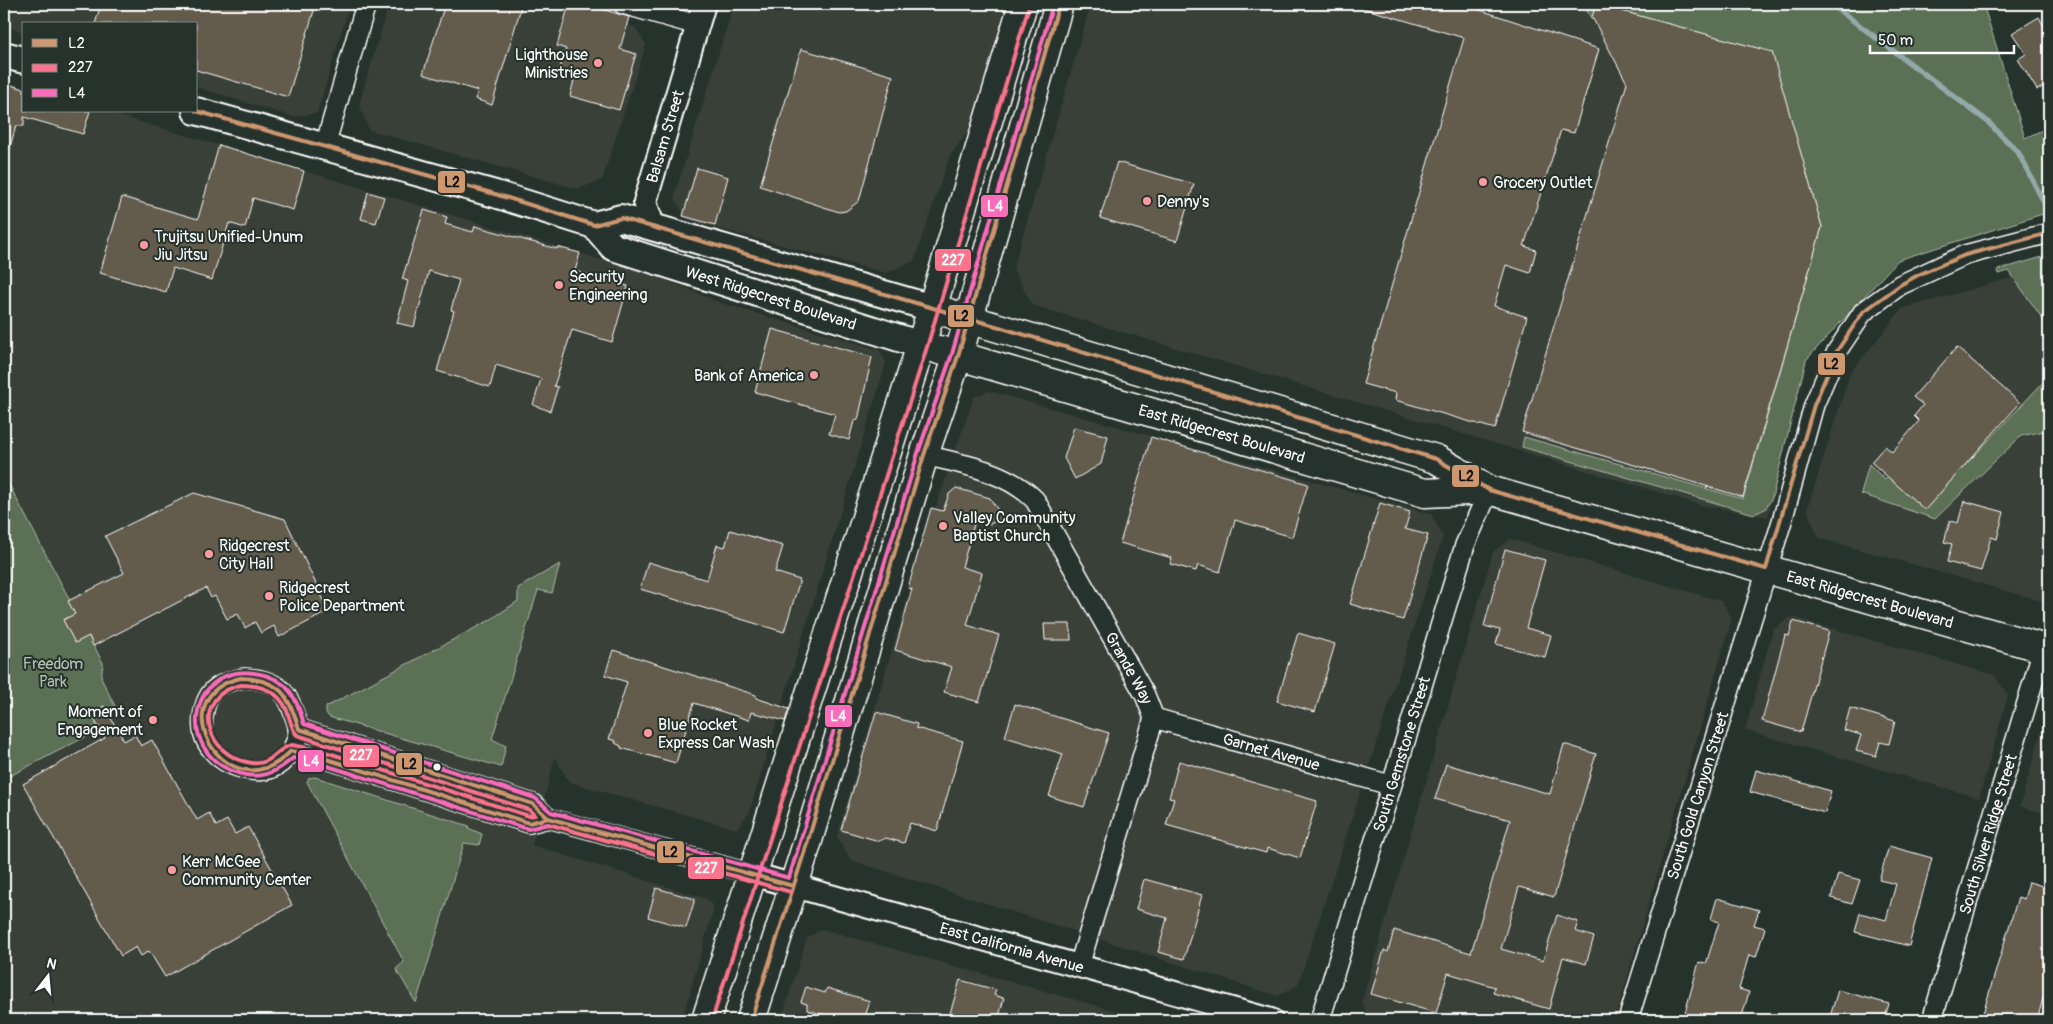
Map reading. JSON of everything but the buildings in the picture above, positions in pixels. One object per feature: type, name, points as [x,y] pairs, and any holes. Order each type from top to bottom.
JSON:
[{"type":"main road","points":[[706,1020],[921,345],[1023,4]]},
{"type":"main road","points":[[751,1020],[924,455],[958,356],[1060,4]]},
{"type":"main road","points":[[4,54],[22,59]]},
{"type":"main road","name":"West Ridgecrest Boulevard","points":[[198,111],[495,194],[594,224],[621,218],[932,308]]},
{"type":"main road","name":"West Ridgecrest Boulevard","points":[[594,224],[613,247],[958,356]]},
{"type":"main road","name":"East Ridgecrest Boulevard","points":[[932,308],[1436,459],[1489,490],[2046,649]]},
{"type":"main road","name":"East Ridgecrest Boulevard","points":[[958,356],[1425,493],[1489,490]]},
{"type":"street","points":[[325,146],[366,4]]},
{"type":"street","points":[[623,4],[697,25]]},
{"type":"street","name":"Balsam Street","points":[[669,266],[645,202],[704,4]]},
{"type":"street","name":"South Gold Canyon Street","points":[[1628,1020],[1766,569],[1814,405],[1837,350],[1863,312],[1900,285],[1920,274],[1965,255],[2049,233]]},
{"type":"street","name":"Grande Way","points":[[924,455],[1004,477],[1021,486],[1035,500],[1145,695],[1154,718],[1079,966]]},
{"type":"street","name":"South Gemstone Street","points":[[1320,1020],[1390,785],[1470,530],[1489,490]]},
{"type":"street","name":"South Silver Ridge Street","points":[[1932,1020],[2046,649]]},
{"type":"street","points":[[244,678],[262,679],[277,687],[289,700],[298,729],[292,752],[272,768],[249,771],[228,764],[211,751],[204,737],[202,720],[205,706],[213,692],[227,682],[244,678]]},
{"type":"street","name":"Garnet Avenue","points":[[1154,718],[1390,785]]},
{"type":"street","points":[[298,729],[525,801],[533,804],[548,818],[752,874]]},
{"type":"street","points":[[292,752],[317,756],[530,823],[548,818]]},
{"type":"street","name":"East California Avenue","points":[[752,874],[1271,1020]]},
{"type":"shaded area","points":[[4,4],[350,4],[317,113],[293,117],[198,88],[198,22],[22,22],[22,31],[4,26]]},
{"type":"shaded area","points":[[389,4],[557,4],[635,27],[646,45],[602,180],[578,189],[369,130],[359,104]]},
{"type":"shaded area","points":[[734,4],[1006,4],[970,130],[950,155],[914,261],[886,273],[687,220],[674,197]]},
{"type":"shaded area","points":[[1091,4],[1605,4],[1787,56],[1843,231],[1773,489],[1768,517],[1701,505],[1032,305],[1013,269]]},
{"type":"shaded area","points":[[4,81],[22,86],[22,112],[107,112],[659,277],[721,303],[880,350],[886,363],[749,813],[736,829],[569,782],[555,757],[532,845],[707,899],[714,908],[682,1020],[4,1020]]},
{"type":"shaded area","points":[[2018,276],[2049,299],[2049,603],[1819,538],[1807,510],[1850,373],[1902,309]]},
{"type":"shaded area","points":[[989,391],[1431,514],[1443,537],[1298,985],[1278,996],[850,860],[837,836],[927,532],[974,397]]},
{"type":"shaded area","points":[[1510,539],[1721,601],[1732,618],[1615,1020],[1383,1020],[1367,1015],[1362,1001],[1493,552]]},
{"type":"shaded area","points":[[1791,617],[1994,675],[2008,695],[1979,798],[1745,730],[1773,630]]},
{"type":"shaded area","points":[[2049,705],[2049,815],[2020,806]]},
{"type":"shaded area","points":[[822,929],[1148,1020],[781,1020],[807,938]]},
{"type":"green space","points":[[1583,4],[1597,4],[1592,20]]},
{"type":"green space","points":[[1597,4],[1983,4],[2025,138],[2049,127],[2049,212],[1898,260],[1806,360],[1772,498],[1765,509],[1754,514],[1522,447],[1524,437],[1743,499],[1822,227],[1767,53]]},
{"type":"green space","points":[[2049,255],[2049,328],[2009,271],[1999,274],[1998,270]]},
{"type":"green space","points":[[2049,376],[2049,430],[2021,436],[1935,519],[1861,494],[1869,464],[1885,480],[1888,476],[1926,507]]},
{"type":"green space","name":"Freedom Park","points":[[4,475],[103,663],[101,678],[115,706],[97,716],[95,732],[4,779]]},
{"type":"green space","points":[[560,564],[552,593],[538,590],[492,739],[506,746],[501,767],[329,717],[326,713],[326,707],[490,620],[518,601],[518,588]]},
{"type":"green space","points":[[315,777],[469,826],[468,828],[482,834],[479,845],[464,843],[416,1003],[396,969],[404,962],[307,782],[309,778]]},
{"type":"waterway","points":[[1831,4],[1987,121],[2018,152],[2049,212]]},
{"type":"transit line","name":"L4","points":[[548,824],[528,829],[315,762],[293,758],[280,768],[267,774],[253,776],[238,773],[217,762],[204,747],[198,729],[198,710],[205,693],[218,680],[236,673],[260,674],[278,680],[284,685],[298,706],[304,724],[535,798],[551,812],[789,878],[918,453],[952,354],[1053,4]]},
{"type":"transit line","name":"L2","points":[[751,1020],[806,847],[924,455],[958,356],[1059,4]]},
{"type":"transit line","name":"227","points":[[712,1020],[927,347],[1029,6]]},
{"type":"transit line","name":"L2","points":[[198,112],[495,194],[594,225],[621,218],[999,327],[1436,459],[1489,490],[1766,569],[1814,405],[1837,351],[1863,312],[1900,285],[1920,274],[1965,255],[2049,233]]},
{"type":"transit line","name":"L2","points":[[241,678],[265,682],[281,691],[287,698],[299,729],[533,804],[548,818],[529,823],[317,756],[291,751],[280,761],[266,768],[246,770],[229,764],[215,751],[206,735],[203,718],[207,701],[219,687],[241,678]]},
{"type":"transit line","name":"227","points":[[241,685],[265,689],[278,696],[297,735],[530,810],[535,815],[529,816],[319,750],[292,745],[282,749],[265,762],[252,763],[236,758],[223,750],[214,738],[209,726],[209,712],[214,701],[225,691],[241,685]]},
{"type":"transit line","name":"L2","points":[[548,818],[793,886]]},
{"type":"transit line","name":"227","points":[[548,824],[791,892]]},
{"type":"place","name":"Lighthouse Ministries","points":[[598,63]]},
{"type":"place","name":"Grocery Outlet","points":[[1483,182]]},
{"type":"place","name":"Denny's","points":[[1147,201]]},
{"type":"place","name":"Trujitsu Unified-Unum Jiu Jitsu","points":[[144,245]]},
{"type":"place","name":"Security Engineering","points":[[559,285]]},
{"type":"place","name":"Bank of America","points":[[814,375]]},
{"type":"place","name":"Valley Community Baptist Church","points":[[943,526]]},
{"type":"place","name":"Ridgecrest City Hall","points":[[209,554]]},
{"type":"place","name":"Ridgecrest Police Department","points":[[269,596]]},
{"type":"place","name":"Moment of Engagement","points":[[153,720]]},
{"type":"place","name":"Blue Rocket Express Car Wash","points":[[648,733]]},
{"type":"place","name":"Kerr McGee Community Center","points":[[172,870]]}]
